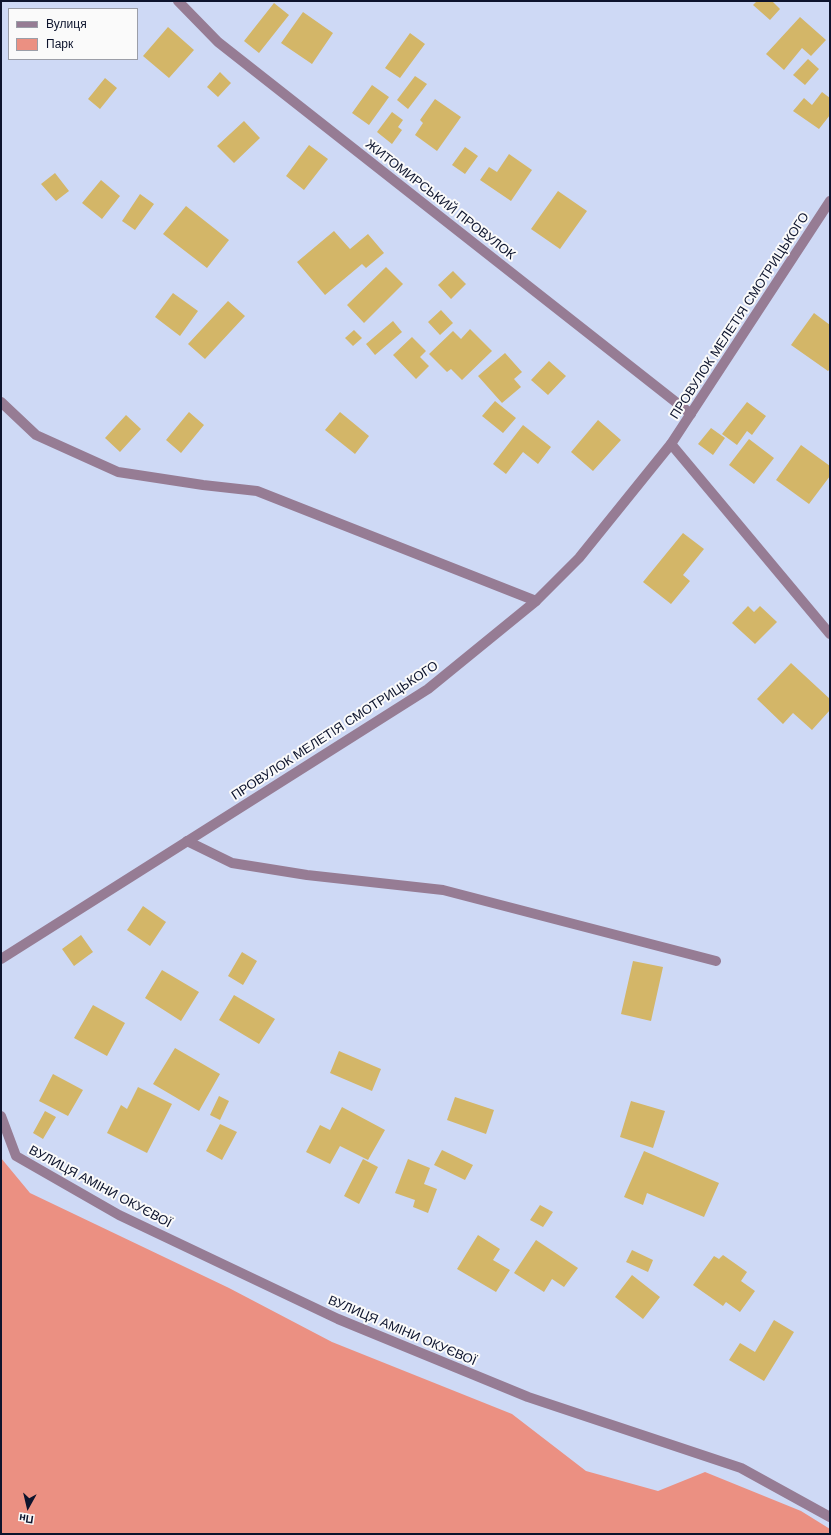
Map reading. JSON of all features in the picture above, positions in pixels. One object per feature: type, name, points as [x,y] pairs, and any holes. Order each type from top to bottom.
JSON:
[{"type":"street","name":"ЖИТОМИРСЬКИЙ ПРОВУЛОК","points":[[178,1],[218,42],[691,414]]},
{"type":"street","name":"ПРОВУЛОК МЕЛЕТІЯ СМОТРИЦЬКОГО","points":[[1,959],[428,689],[536,601],[579,558],[671,444],[830,201]]},
{"type":"street","points":[[1,402],[36,435],[118,472],[203,485],[256,491],[536,601]]},
{"type":"street","points":[[671,444],[830,634]]},
{"type":"street","points":[[187,841],[232,863],[307,875],[443,890],[716,961]]},
{"type":"street","name":"ВУЛИЦЯ АМІНИ ОКУЄВОЇ","points":[[1,1116],[16,1156],[126,1218],[338,1319],[528,1397],[741,1468],[830,1517]]},
{"type":"green space","points":[[1,1158],[30,1193],[229,1288],[332,1342],[512,1414],[586,1471],[658,1491],[705,1472],[801,1511],[830,1529],[830,1534],[1,1534]]},
{"type":"building","points":[[757,1],[772,1],[780,9],[770,20],[753,5]]},
{"type":"building","points":[[274,3],[289,15],[259,53],[244,41]]},
{"type":"building","points":[[303,12],[333,33],[312,64],[281,43]]},
{"type":"building","points":[[800,17],[826,40],[811,56],[802,48],[784,70],[766,54]]},
{"type":"building","points":[[168,27],[194,50],[169,78],[143,56]]},
{"type":"building","points":[[410,33],[425,44],[400,78],[385,68]]},
{"type":"building","points":[[808,59],[819,69],[805,85],[793,75]]},
{"type":"building","points":[[220,72],[231,83],[218,97],[207,87]]},
{"type":"building","points":[[415,76],[427,84],[408,109],[397,100]]},
{"type":"building","points":[[105,78],[117,88],[100,109],[88,99]]},
{"type":"building","points":[[372,85],[389,97],[369,125],[352,113]]},
{"type":"building","points":[[822,92],[830,98],[830,115],[819,129],[793,111],[804,98],[812,105]]},
{"type":"building","points":[[435,99],[461,117],[437,151],[415,135],[423,123],[420,120]]},
{"type":"building","points":[[392,112],[403,120],[398,127],[402,130],[392,144],[377,132]]},
{"type":"building","points":[[244,121],[260,138],[234,163],[217,146]]},
{"type":"building","points":[[309,145],[328,159],[304,190],[286,176]]},
{"type":"building","points":[[465,147],[478,156],[465,174],[452,165]]},
{"type":"building","points":[[509,154],[532,170],[511,201],[480,180],[489,167],[497,172]]},
{"type":"building","points":[[55,173],[69,191],[56,201],[41,184]]},
{"type":"building","points":[[101,180],[120,196],[102,219],[82,203]]},
{"type":"building","points":[[558,191],[587,211],[560,249],[531,229]]},
{"type":"building","points":[[140,194],[154,204],[135,230],[122,221]]},
{"type":"building","points":[[186,206],[229,240],[207,268],[163,234]]},
{"type":"building","points":[[334,231],[350,249],[368,234],[384,253],[366,268],[362,264],[325,295],[297,262]]},
{"type":"building","points":[[386,267],[403,284],[364,323],[347,305]]},
{"type":"building","points":[[453,271],[466,284],[451,299],[438,285]]},
{"type":"building","points":[[173,293],[198,311],[180,336],[155,317]]},
{"type":"building","points":[[228,301],[245,316],[205,359],[188,344]]},
{"type":"building","points":[[441,310],[453,323],[440,335],[428,322]]},
{"type":"building","points":[[814,313],[830,325],[830,369],[828,371],[791,345]]},
{"type":"building","points":[[393,321],[402,332],[375,355],[366,344]]},
{"type":"building","points":[[470,329],[492,351],[462,380],[451,369],[447,372],[429,354],[453,331],[461,339]]},
{"type":"building","points":[[354,330],[362,338],[353,346],[345,338]]},
{"type":"building","points":[[412,337],[426,351],[420,357],[429,366],[416,379],[393,355]]},
{"type":"building","points":[[505,353],[522,372],[514,379],[521,387],[502,403],[478,376]]},
{"type":"building","points":[[549,361],[566,376],[548,395],[531,380]]},
{"type":"building","points":[[495,401],[516,418],[503,433],[482,416]]},
{"type":"building","points":[[747,402],[766,416],[752,435],[747,431],[737,445],[722,434]]},
{"type":"building","points":[[189,412],[204,425],[181,453],[166,440]]},
{"type":"building","points":[[340,412],[369,436],[355,454],[325,430]]},
{"type":"building","points":[[126,415],[141,429],[120,452],[105,438]]},
{"type":"building","points":[[598,420],[621,440],[593,471],[571,452]]},
{"type":"building","points":[[523,425],[551,447],[538,464],[523,452],[506,474],[493,464]]},
{"type":"building","points":[[711,428],[725,438],[713,455],[698,444]]},
{"type":"building","points":[[749,439],[774,458],[754,484],[729,465]]},
{"type":"building","points":[[801,445],[830,466],[830,476],[809,504],[776,480]]},
{"type":"building","points":[[683,533],[704,549],[683,575],[690,581],[671,604],[643,582]]},
{"type":"building","points":[[748,606],[754,612],[760,606],[777,622],[755,644],[732,623]]},
{"type":"building","points":[[791,663],[830,699],[830,710],[812,730],[793,713],[783,724],[757,699]]},
{"type":"building","points":[[143,906],[166,922],[150,946],[127,930]]},
{"type":"building","points":[[81,935],[93,952],[74,966],[62,949]]},
{"type":"building","points":[[242,952],[257,961],[243,985],[228,976]]},
{"type":"building","points":[[633,961],[663,967],[651,1021],[621,1014]]},
{"type":"building","points":[[162,970],[199,992],[181,1021],[145,998]]},
{"type":"building","points":[[234,995],[275,1019],[259,1044],[219,1020]]},
{"type":"building","points":[[93,1005],[125,1023],[107,1056],[74,1038]]},
{"type":"building","points":[[175,1048],[220,1074],[199,1111],[153,1084]]},
{"type":"building","points":[[339,1051],[381,1069],[372,1091],[330,1073]]},
{"type":"building","points":[[53,1074],[83,1090],[68,1116],[39,1101]]},
{"type":"building","points":[[138,1087],[172,1104],[147,1153],[107,1133],[121,1105],[127,1109]]},
{"type":"building","points":[[219,1096],[229,1101],[220,1120],[210,1115]]},
{"type":"building","points":[[455,1097],[494,1110],[486,1134],[447,1120]]},
{"type":"building","points":[[631,1101],[665,1111],[653,1148],[620,1137]]},
{"type":"building","points":[[342,1107],[385,1130],[368,1160],[340,1146],[330,1164],[306,1152],[320,1125],[330,1130]]},
{"type":"building","points":[[45,1111],[56,1117],[43,1139],[33,1133]]},
{"type":"building","points":[[220,1124],[237,1132],[222,1160],[206,1151]]},
{"type":"building","points":[[442,1150],[473,1165],[465,1180],[434,1165]]},
{"type":"building","points":[[644,1151],[719,1183],[704,1217],[647,1193],[643,1205],[624,1197]]},
{"type":"building","points":[[363,1159],[378,1167],[359,1204],[344,1196]]},
{"type":"building","points":[[408,1159],[430,1168],[424,1184],[437,1189],[428,1213],[413,1207],[415,1200],[395,1193]]},
{"type":"building","points":[[540,1205],[553,1212],[543,1227],[530,1220]]},
{"type":"building","points":[[478,1235],[500,1249],[493,1260],[510,1270],[496,1292],[457,1269]]},
{"type":"building","points":[[536,1240],[578,1268],[564,1287],[552,1279],[544,1292],[514,1273]]},
{"type":"building","points":[[632,1250],[653,1260],[648,1272],[626,1262]]},
{"type":"building","points":[[723,1255],[747,1272],[741,1281],[755,1291],[740,1312],[726,1302],[723,1306],[693,1285],[714,1256],[719,1259]]},
{"type":"building","points":[[632,1275],[660,1297],[643,1319],[615,1297]]},
{"type":"building","points":[[774,1320],[794,1332],[764,1381],[729,1360],[740,1343],[755,1352]]}]
